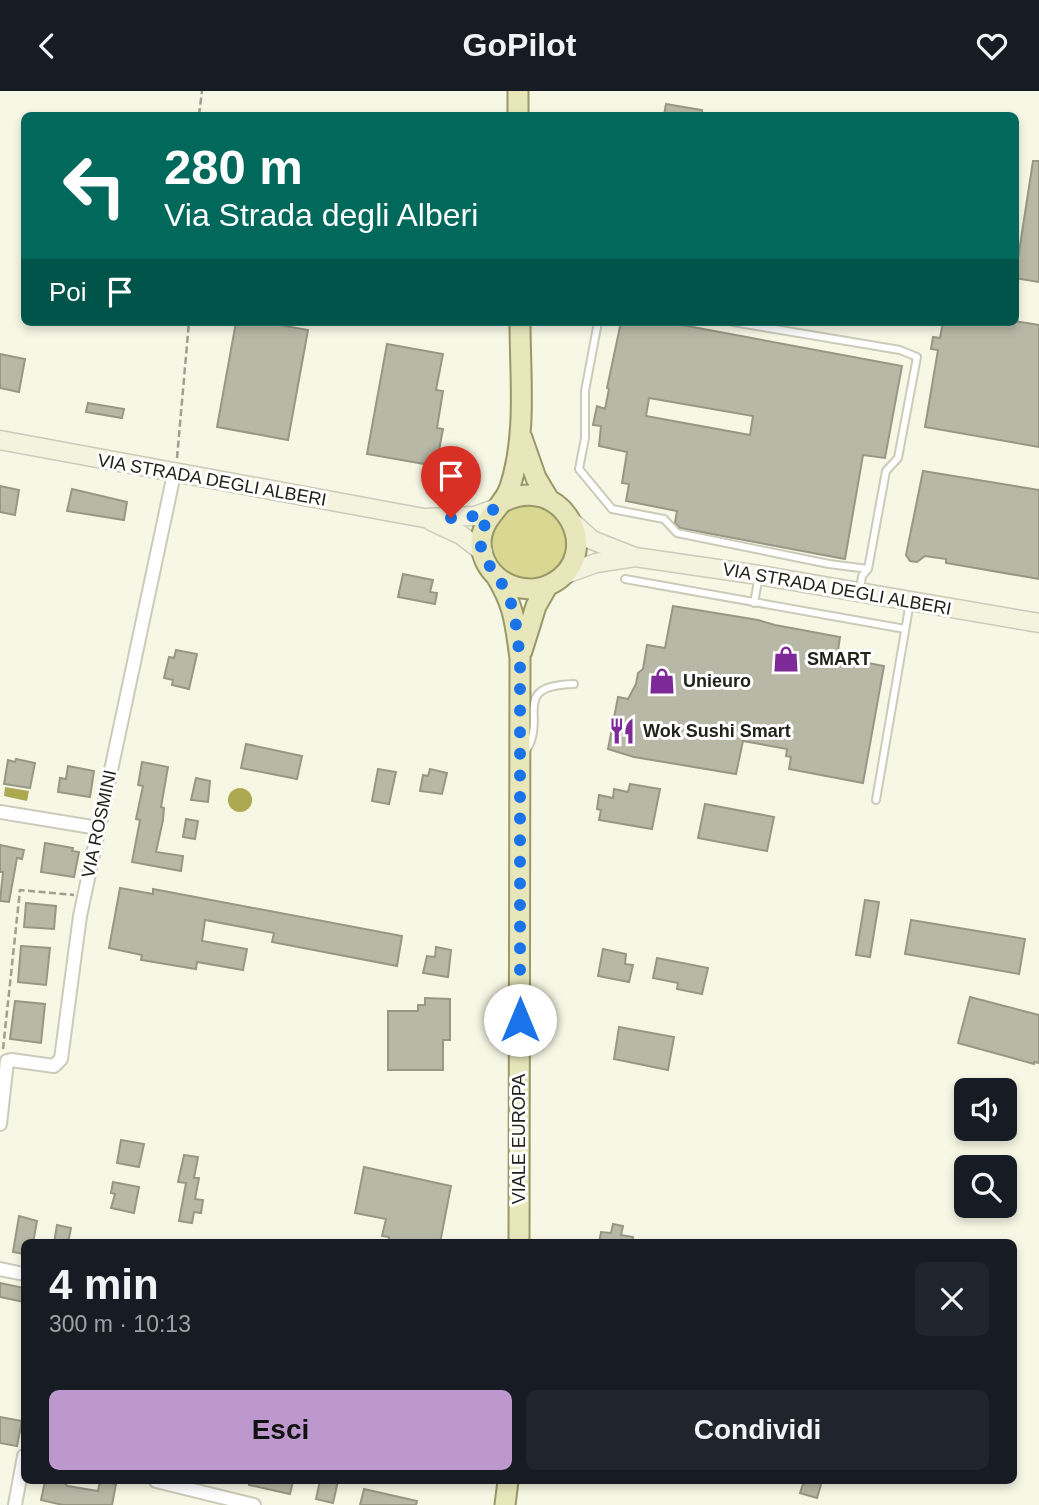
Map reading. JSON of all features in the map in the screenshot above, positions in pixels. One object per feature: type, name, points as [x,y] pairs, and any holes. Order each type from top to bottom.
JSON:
[{"type":"main road","points":[[518,91],[519,112]]},
{"type":"main road","points":[[482,552],[485,525],[509,489],[520,431],[520,326]]},
{"type":"main road","points":[[520,431],[532,468],[548,498]]},
{"type":"main road","name":"VIA STRADA DEGLI ALBERI","points":[[0,440],[424,518],[475,516],[498,506]]},
{"type":"main road","points":[[498,506],[518,496],[548,498],[561,507],[572,522]]},
{"type":"main road","name":"VIA STRADA DEGLI ALBERI","points":[[424,518],[461,535],[482,552]]},
{"type":"main road","name":"VIA STRADA DEGLI ALBERI","points":[[572,522],[592,540],[635,557],[759,575],[1039,623]]},
{"type":"main road","name":"VIALE EUROPA","points":[[520,658],[536,606],[569,567],[576,550],[572,522]]},
{"type":"main road","name":"VIALE EUROPA","points":[[482,552],[509,596],[520,658],[519,1239]]},
{"type":"main road","name":"VIA STRADA DEGLI ALBERI","points":[[556,580],[597,563],[635,557]]},
{"type":"main road","points":[[496,576],[521,589],[530,589],[556,580]]},
{"type":"main road","points":[[505,1505],[508,1484]]},
{"type":"street","name":"VIA ROSMINI","points":[[3,1058],[54,1066],[61,1059],[84,896],[174,474]]},
{"type":"street","points":[[0,812],[98,828]]},
{"type":"street","points":[[0,1124],[3,1058]]},
{"type":"street","points":[[0,1269],[21,1273]]},
{"type":"street","points":[[15,1505],[21,1472]]},
{"type":"street","points":[[168,1484],[254,1505]]},
{"type":"lane","points":[[597,326],[585,391],[585,438],[579,469],[612,509],[664,519],[677,533],[829,564],[868,569]]},
{"type":"lane","points":[[757,326],[900,350],[917,357],[898,458],[886,471],[868,569],[862,576],[860,592]]},
{"type":"lane","points":[[754,603],[759,575]]},
{"type":"lane","points":[[625,579],[905,629]]},
{"type":"lane","points":[[876,800],[910,601]]},
{"type":"lane","points":[[520,702],[554,682],[564,679],[574,684],[546,687],[537,694],[533,740],[521,759]]},
{"type":"path","points":[[199,112],[202,91]]},
{"type":"path","points":[[174,474],[186,379],[189,326]]},
{"type":"path","points":[[3,1058],[20,890],[84,896]]},
{"type":"shaded area","points":[[522,504],[536,504],[550,510],[561,521],[567,542],[564,557],[556,569],[536,580],[522,580],[508,574],[497,563],[491,549],[491,535],[497,521],[508,510]]},
{"type":"shaded area","points":[[5,787],[29,791],[27,801],[4,796]]},
{"type":"shaded area","points":[[240,788],[251,795],[252,800],[245,811],[240,812],[229,805],[228,800],[235,789]]},
{"type":"building","points":[[666,104],[702,110],[702,112],[665,112]]},
{"type":"building","points":[[1033,161],[1039,161],[1039,282],[1019,279],[1019,252]]},
{"type":"building","points":[[1019,322],[1039,325],[1039,447],[925,427],[938,350],[931,349],[933,337],[940,338],[942,326],[1019,326]]},
{"type":"building","points":[[235,326],[286,326],[308,330],[288,440],[217,427]]},
{"type":"building","points":[[620,326],[687,326],[902,366],[885,458],[863,455],[845,559],[680,528],[675,523],[677,511],[626,501],[629,484],[622,483],[627,452],[599,446],[601,426],[593,425],[597,406],[605,409],[607,388]],"holes":[[[649,398],[753,416],[750,435],[646,416]]]},
{"type":"building","points":[[387,344],[443,354],[436,390],[443,391],[437,428],[443,429],[436,466],[367,454]]},
{"type":"building","points":[[0,354],[25,359],[19,392],[0,388]]},
{"type":"building","points":[[88,403],[124,409],[122,418],[86,412]]},
{"type":"building","points":[[923,471],[1039,490],[1039,579],[946,563],[946,559],[925,556],[917,562],[910,561],[906,555]]},
{"type":"building","points":[[0,486],[19,490],[15,515],[0,512]]},
{"type":"building","points":[[72,489],[127,502],[124,520],[67,511]]},
{"type":"building","points":[[403,574],[433,580],[430,592],[437,593],[435,604],[398,597]]},
{"type":"building","points":[[673,606],[840,637],[837,657],[884,666],[863,783],[789,769],[791,757],[786,756],[787,749],[743,741],[736,774],[634,757],[608,749],[618,697],[628,699],[638,673],[643,669],[647,645],[665,648]]},
{"type":"building","points":[[176,650],[197,654],[189,689],[172,685],[173,680],[164,678],[169,657],[174,658]]},
{"type":"building","points":[[246,744],[302,756],[297,779],[241,768]]},
{"type":"building","points":[[16,759],[35,763],[30,788],[4,784],[8,760],[15,762]]},
{"type":"building","points":[[142,762],[168,767],[161,807],[164,808],[163,820],[156,852],[183,856],[181,871],[132,862],[140,820],[136,819],[143,786],[138,785]]},
{"type":"building","points":[[68,766],[94,771],[90,797],[58,792],[60,778],[66,779]]},
{"type":"building","points":[[378,769],[396,772],[389,804],[372,801]]},
{"type":"building","points":[[430,769],[447,773],[442,794],[420,791],[423,775],[428,776]]},
{"type":"building","points":[[196,778],[210,781],[208,802],[191,800]]},
{"type":"building","points":[[630,784],[660,789],[652,829],[599,820],[599,795],[613,798],[614,789],[628,792]]},
{"type":"building","points":[[705,804],[774,817],[767,851],[698,838]]},
{"type":"building","points":[[186,819],[198,821],[195,839],[183,837]]},
{"type":"building","points":[[45,843],[73,848],[72,851],[79,852],[74,877],[41,872]]},
{"type":"building","points":[[0,845],[24,850],[22,859],[17,858],[9,902],[0,901],[3,872],[0,872]]},
{"type":"building","points":[[120,888],[153,894],[153,889],[402,936],[397,966],[272,942],[274,933],[205,920],[202,941],[247,949],[243,970],[197,962],[196,969],[141,960],[142,955],[109,948]]},
{"type":"building","points":[[865,900],[879,902],[870,957],[856,955]]},
{"type":"building","points":[[26,903],[56,906],[54,929],[24,927]]},
{"type":"building","points":[[911,920],[1025,939],[1019,974],[905,954]]},
{"type":"building","points":[[21,946],[50,948],[46,985],[18,982]]},
{"type":"building","points":[[436,947],[451,950],[448,977],[423,973],[427,956],[435,957]]},
{"type":"building","points":[[603,949],[626,954],[625,964],[633,965],[629,982],[598,976]]},
{"type":"building","points":[[657,958],[708,968],[702,994],[677,989],[678,983],[653,978]]},
{"type":"building","points":[[970,997],[1039,1015],[1039,1063],[1034,1064],[958,1043]]},
{"type":"building","points":[[425,998],[450,999],[450,1040],[443,1040],[443,1070],[388,1070],[388,1011],[418,1011],[418,1005],[425,1005]]},
{"type":"building","points":[[15,1001],[45,1004],[41,1043],[10,1039]]},
{"type":"building","points":[[619,1027],[674,1037],[668,1070],[614,1059]]},
{"type":"building","points":[[121,1140],[144,1144],[139,1167],[117,1163]]},
{"type":"building","points":[[184,1155],[198,1157],[194,1178],[199,1178],[195,1199],[203,1200],[201,1213],[194,1212],[192,1223],[179,1221],[186,1183],[178,1182]]},
{"type":"building","points":[[364,1167],[451,1186],[441,1239],[389,1239],[382,1236],[386,1219],[355,1213]]},
{"type":"building","points":[[113,1182],[139,1187],[134,1213],[111,1208],[115,1194],[111,1193]]},
{"type":"building","points":[[19,1216],[37,1221],[34,1239],[21,1239],[21,1253],[13,1252]]},
{"type":"building","points":[[613,1224],[623,1226],[621,1235],[633,1239],[600,1239],[601,1232],[611,1233]]},
{"type":"building","points":[[57,1225],[71,1228],[69,1239],[55,1239]]},
{"type":"building","points":[[0,1283],[21,1287],[21,1301],[0,1297]]},
{"type":"building","points":[[0,1417],[21,1421],[17,1446],[0,1443]]},
{"type":"building","points":[[44,1484],[65,1484],[98,1491],[99,1484],[116,1484],[112,1505],[63,1505],[41,1500]]},
{"type":"building","points":[[249,1484],[292,1484],[290,1494]]},
{"type":"building","points":[[319,1484],[337,1484],[333,1503],[316,1499]]},
{"type":"building","points":[[803,1484],[821,1484],[817,1498],[800,1493]]},
{"type":"building","points":[[364,1489],[417,1501],[416,1505],[360,1505]]},
{"type":"place","name":"SMART","points":[[786,659]]},
{"type":"place","name":"Unieuro","points":[[662,681]]},
{"type":"place","name":"Wok Sushi Smart","points":[[622,731]]},
{"type":"route","points":[[451,518],[475,516],[495,509],[482,534],[482,552],[509,596],[514,613],[520,658],[520,1020]]}]
